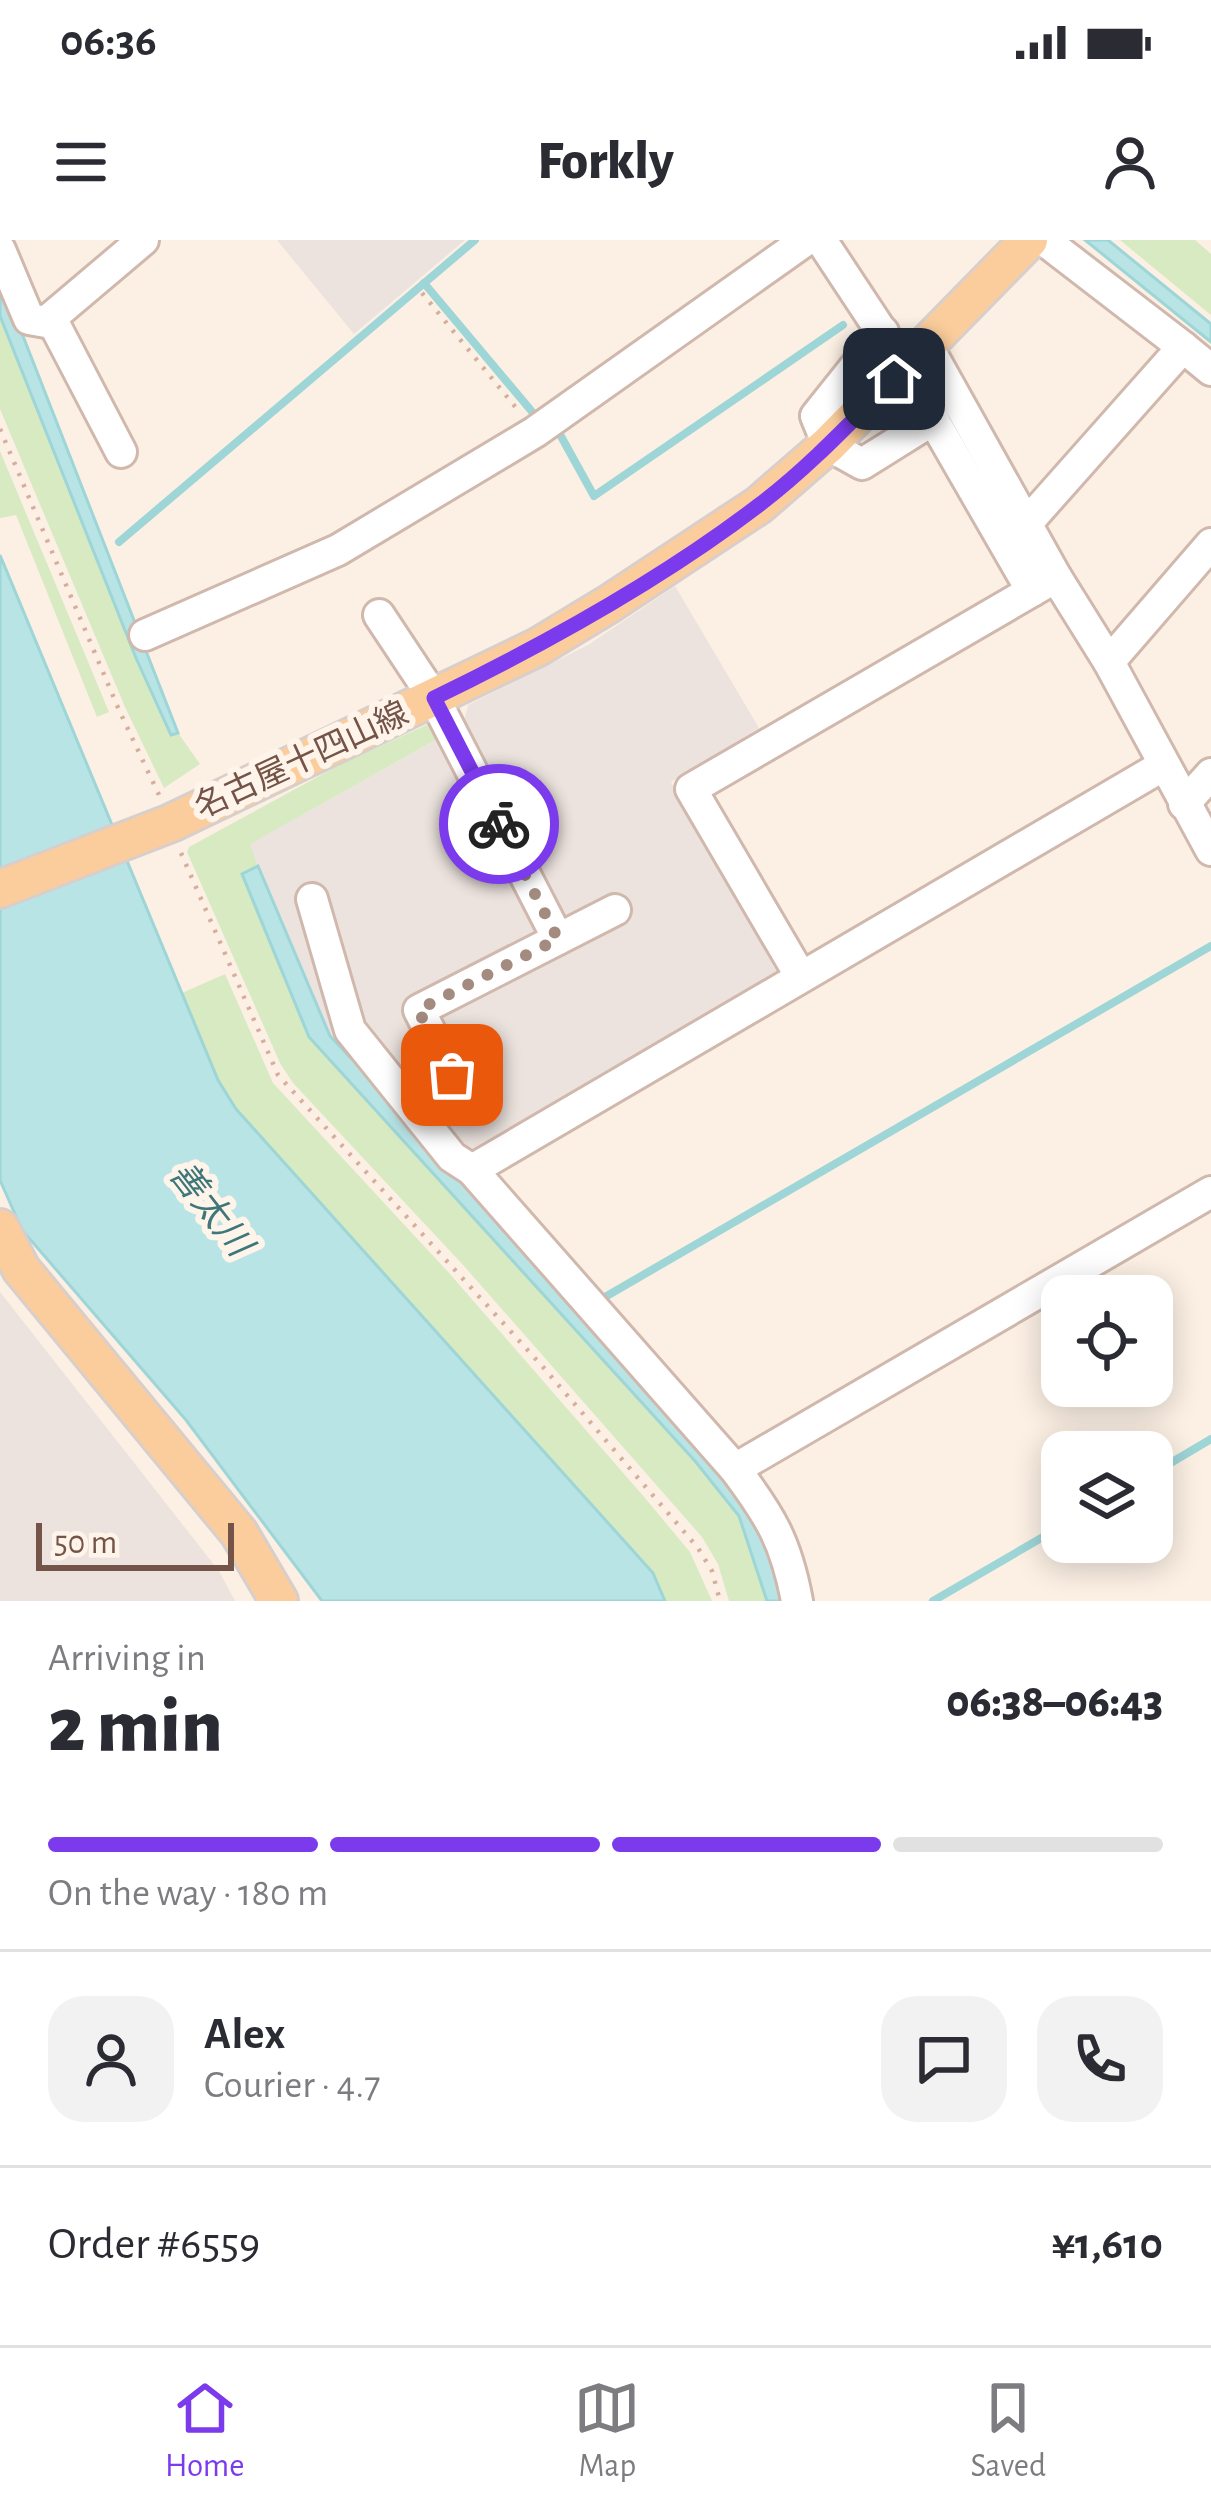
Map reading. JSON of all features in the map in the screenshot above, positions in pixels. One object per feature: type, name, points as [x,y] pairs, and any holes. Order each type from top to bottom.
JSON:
[{"type":"main road","name":"名古屋十四山線","points":[[0,889],[165,826],[538,647],[609,604],[759,505],[828,445],[901,341],[1029,240]]},
{"type":"main road","points":[[0,1228],[21,1269],[239,1533],[279,1601]]},
{"type":"street","points":[[0,250],[29,319],[46,322],[143,240]]},
{"type":"street","points":[[145,635],[338,550],[535,432],[806,240]]},
{"type":"street","points":[[821,240],[901,341],[1026,524],[1044,584]]},
{"type":"street","points":[[1044,240],[1211,370]]},
{"type":"street","points":[[51,318],[122,452]]},
{"type":"street","points":[[1026,524],[1183,347]]},
{"type":"street","points":[[916,388],[1044,584],[1109,662],[1211,850]]},
{"type":"street","points":[[828,445],[862,464],[934,419]]},
{"type":"street","points":[[1109,662],[1211,544]]},
{"type":"street","points":[[801,977],[691,789],[1044,584]]},
{"type":"street","points":[[379,615],[434,698],[558,939]]},
{"type":"street","points":[[472,1170],[1164,765]]},
{"type":"street","points":[[1184,804],[1211,774]]},
{"type":"street","points":[[312,899],[350,1030],[452,1157],[472,1170],[735,1469],[772,1519],[790,1564],[796,1601]]},
{"type":"street","points":[[452,1075],[418,1010],[615,910]]},
{"type":"street","points":[[735,1469],[1211,1192]]},
{"type":"path","points":[[422,293],[535,432]]},
{"type":"path","points":[[0,428],[165,826],[278,1075],[543,1366],[698,1548],[712,1570],[720,1601]]},
{"type":"shaded area","points":[[277,240],[465,240],[354,334]]},
{"type":"shaded area","points":[[675,586],[759,728],[671,782],[778,974],[450,1163],[330,1035],[249,844],[463,725],[468,705],[588,645]]},
{"type":"shaded area","points":[[0,1292],[219,1571],[235,1601],[0,1601]]},
{"type":"green space","points":[[1120,240],[1195,240],[1211,254],[1211,315]]},
{"type":"green space","points":[[0,316],[136,658],[172,735],[178,733],[200,764],[164,788],[125,707],[0,409]]},
{"type":"green space","points":[[0,451],[109,712],[97,717],[16,515],[0,518]]},
{"type":"green space","points":[[433,722],[441,737],[250,844],[258,866],[242,875],[309,1037],[695,1461],[739,1516],[767,1601],[729,1601],[718,1564],[702,1537],[464,1266],[293,1083],[187,852],[343,763]]},
{"type":"green space","points":[[225,974],[273,1083],[449,1273],[645,1498],[690,1552],[712,1601],[665,1601],[661,1588],[236,1109],[218,1080],[182,993]]},
{"type":"water","points":[[1085,240],[1108,240],[1211,324],[1211,342]]},
{"type":"water","points":[[0,277],[178,733],[171,735],[136,658],[0,316]]},
{"type":"water","name":"善太川","points":[[0,555],[218,1080],[236,1109],[653,1573],[665,1601],[322,1601],[186,1420],[22,1230],[0,1180]]},
{"type":"water","points":[[258,866],[330,1036],[450,1163],[717,1465],[758,1529],[786,1601],[767,1601],[739,1516],[695,1461],[309,1037],[242,874]]},
{"type":"waterway","points":[[119,542],[475,240]]},
{"type":"waterway","points":[[424,283],[534,414]]},
{"type":"waterway","points":[[557,429],[594,496],[843,325]]},
{"type":"waterway","points":[[605,1297],[1211,946]]},
{"type":"waterway","points":[[1173,1462],[1211,1439]]},
{"type":"waterway","points":[[933,1601],[1041,1538]]},
{"type":"way so far","points":[[452,1075],[418,1010],[558,939],[499,824]]},
{"type":"route","points":[[499,824],[434,698],[538,647],[759,505],[894,379]]}]
